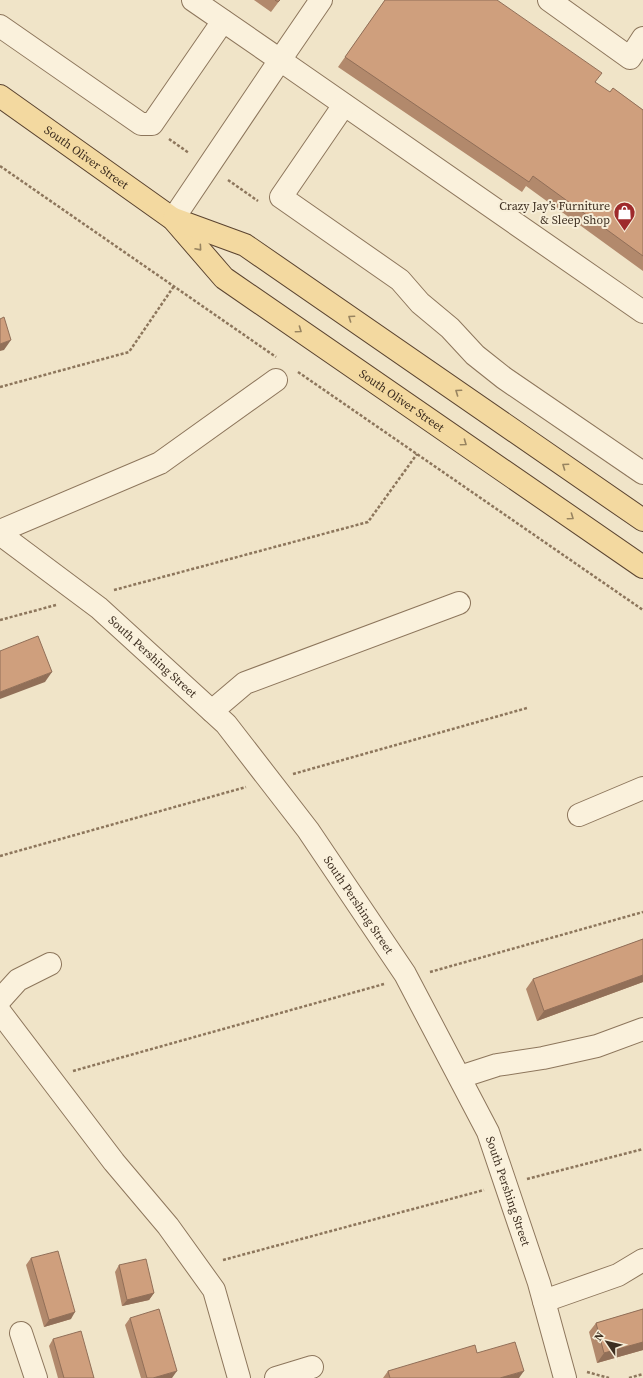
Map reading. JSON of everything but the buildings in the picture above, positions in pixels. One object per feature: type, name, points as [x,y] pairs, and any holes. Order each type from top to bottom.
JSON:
[{"type":"main road","name":"South Oliver Street","points":[[0,96],[173,219],[224,278],[643,567]]},
{"type":"main road","name":"South Oliver Street","points":[[173,219],[245,245],[643,520]]},
{"type":"street","points":[[193,0],[643,312]]},
{"type":"street","points":[[173,219],[321,0]]},
{"type":"street","points":[[549,0],[636,62],[643,38]]},
{"type":"street","points":[[0,26],[141,124],[152,124],[223,21]]},
{"type":"street","points":[[344,105],[281,197],[400,280],[420,303],[450,328],[475,355],[504,378],[643,473]]},
{"type":"street","points":[[0,532],[160,463],[284,374]]},
{"type":"street","name":"South Pershing Street","points":[[0,532],[99,608],[226,724],[308,830],[407,978],[488,1132],[544,1301],[565,1378]]},
{"type":"street","points":[[212,711],[245,683],[459,603]]},
{"type":"street","points":[[579,814],[643,788]]},
{"type":"street","points":[[0,1000],[18,980],[50,964]]},
{"type":"street","points":[[0,1012],[114,1162],[168,1226],[214,1290],[239,1378]]},
{"type":"street","points":[[460,1077],[497,1065],[543,1058],[597,1046],[643,1029]]},
{"type":"street","points":[[544,1301],[618,1274],[643,1260]]},
{"type":"street","points":[[21,1333],[36,1378]]},
{"type":"street","points":[[276,1378],[312,1367]]},
{"type":"path","points":[[167,137],[261,202]]},
{"type":"path","points":[[0,166],[279,359]]},
{"type":"path","points":[[0,387],[129,352],[174,286]]},
{"type":"path","points":[[284,374],[417,454],[643,610]]},
{"type":"path","points":[[0,620],[368,522],[417,454]]},
{"type":"path","points":[[50,1078],[643,912]]},
{"type":"path","points":[[223,1260],[643,1149]]},
{"type":"path","points":[[629,1378],[643,1374]]},
{"type":"place","name":"Crazy Jay’s Furniture & Sleep Shop","points":[[625,232]]}]
